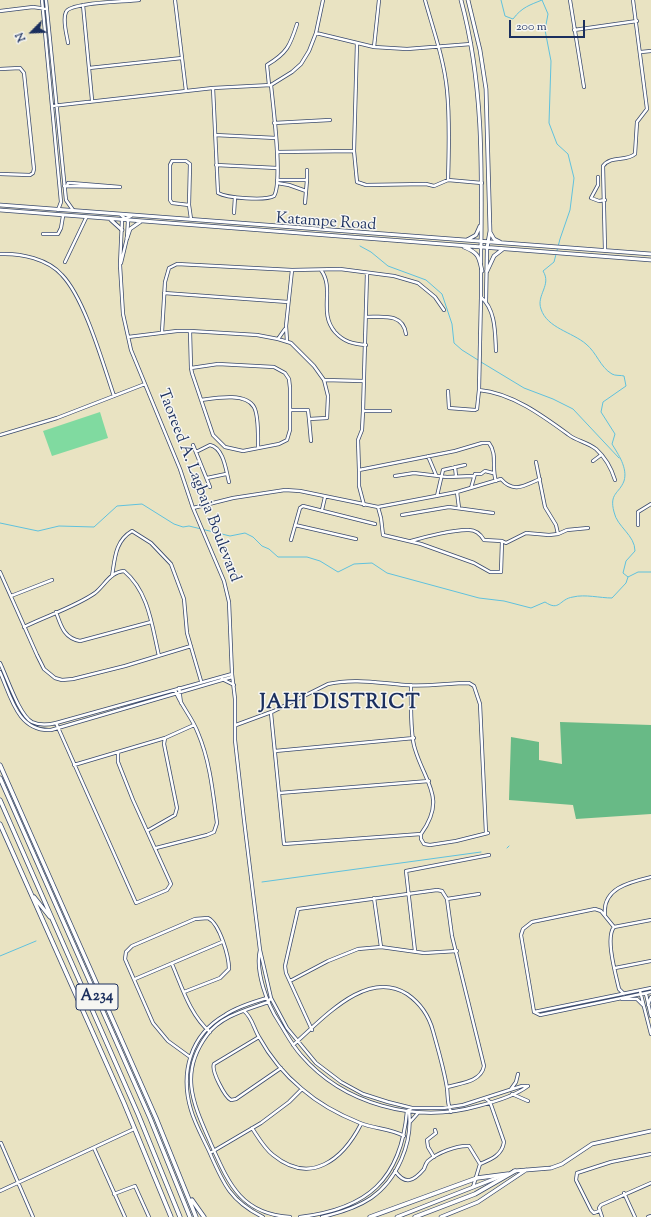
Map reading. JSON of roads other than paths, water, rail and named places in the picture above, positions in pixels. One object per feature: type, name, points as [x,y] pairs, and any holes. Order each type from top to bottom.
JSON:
[{"type":"highway","points":[[0,765],[178,1170],[194,1204],[204,1217]]},
{"type":"highway","name":"A234","points":[[0,778],[150,1118],[190,1217]]},
{"type":"highway","name":"A234","points":[[0,800],[141,1121],[180,1217]]},
{"type":"highway","points":[[0,824],[134,1129],[170,1217]]},
{"type":"highway","points":[[48,887],[67,915]]},
{"type":"highway","points":[[30,893],[54,922]]},
{"type":"highway","points":[[178,1170],[196,1217]]},
{"type":"highway","points":[[415,1217],[475,1194],[515,1171]]},
{"type":"highway","points":[[370,1217],[477,1178],[508,1174]]},
{"type":"main road","points":[[461,0],[471,44],[477,87],[482,183],[480,247]]},
{"type":"main road","points":[[468,0],[484,72],[488,136],[490,231],[487,248]]},
{"type":"main road","points":[[480,136],[488,136]]},
{"type":"main road","name":"Katampe Road","points":[[0,205],[651,254]]},
{"type":"main road","name":"Katampe Road","points":[[0,210],[86,218],[651,260]]},
{"type":"main road","points":[[110,219],[122,230]]},
{"type":"main road","points":[[465,240],[476,235],[481,220]]},
{"type":"main road","points":[[127,238],[130,229],[140,222]]},
{"type":"main road","points":[[490,231],[494,239],[501,243]]},
{"type":"main road","points":[[461,246],[474,251],[478,255],[482,271]]},
{"type":"main road","points":[[487,271],[494,256],[504,249]]},
{"type":"main road","points":[[397,1217],[515,1171],[551,1168],[562,1164],[592,1144],[651,1131]]},
{"type":"main road","points":[[441,1217],[485,1198],[528,1169]]},
{"type":"street","points":[[42,0],[61,202],[58,210]]},
{"type":"street","points":[[46,0],[56,105],[66,186],[66,203],[74,211]]},
{"type":"street","points":[[68,43],[66,12],[72,7],[139,0]]},
{"type":"street","points":[[174,0],[186,91]]},
{"type":"street","points":[[52,106],[92,100],[213,88],[270,85],[285,77],[301,64],[309,51],[316,33],[323,0]]},
{"type":"street","points":[[374,47],[379,0]]},
{"type":"street","points":[[425,0],[439,48],[447,90],[449,138],[448,180]]},
{"type":"street","points":[[570,0],[584,87]]},
{"type":"street","points":[[605,250],[603,166],[606,162],[612,159],[630,157],[635,154],[637,122],[647,109],[641,52],[633,0]]},
{"type":"street","points":[[83,5],[92,100]]},
{"type":"street","points":[[0,11],[33,7],[47,9]]},
{"type":"street","points":[[574,30],[637,22]]},
{"type":"street","points":[[213,88],[218,193],[235,197],[272,197],[276,193],[277,168],[276,138],[268,65],[278,59],[287,50],[297,24]]},
{"type":"street","points":[[316,33],[374,47],[407,49],[439,48],[471,44]]},
{"type":"street","points":[[357,43],[354,151],[356,178],[360,184],[426,184],[434,186],[448,180],[482,183]]},
{"type":"street","points":[[641,52],[651,51]]},
{"type":"street","points":[[89,68],[182,58]]},
{"type":"street","points":[[0,69],[20,68],[24,73],[34,169],[33,173],[30,175],[0,174]]},
{"type":"street","points":[[274,123],[330,120]]},
{"type":"street","points":[[215,135],[276,138]]},
{"type":"street","points":[[276,152],[354,151]]},
{"type":"street","points":[[189,205],[172,202],[170,200],[170,165],[172,161],[186,161],[190,164],[189,205],[191,219]]},
{"type":"street","points":[[216,165],[277,168]]},
{"type":"street","points":[[305,203],[307,170]]},
{"type":"street","points":[[598,177],[598,185],[591,198],[600,201],[604,200]]},
{"type":"street","points":[[277,180],[306,180]]},
{"type":"street","points":[[289,184],[290,180]]},
{"type":"street","points":[[66,186],[68,183],[120,187],[101,186]]},
{"type":"street","points":[[277,183],[289,184],[306,191]]},
{"type":"street","points":[[234,213],[235,197]]},
{"type":"street","points":[[121,215],[125,220],[131,216]]},
{"type":"street","points":[[43,234],[58,234],[61,228],[63,216]]},
{"type":"street","points":[[65,262],[86,218]]},
{"type":"street","name":"Taoreed A. Lagbaja Boulevard","points":[[125,220],[122,230],[120,265],[123,314],[128,337],[145,384],[180,469],[193,508],[224,581],[229,602],[236,725],[235,740],[241,791],[260,950],[271,998],[278,1014],[297,1042],[316,1063],[341,1082],[372,1097],[403,1106],[412,1108],[448,1107],[486,1099],[522,1086],[528,1086],[490,1102],[451,1112],[418,1112],[398,1110],[367,1100],[342,1089],[312,1067],[293,1045],[266,998],[259,966],[260,950]]},
{"type":"street","name":"Taoreed A. Lagbaja Boulevard","points":[[120,265],[124,255],[127,238],[125,220]]},
{"type":"street","points":[[448,391],[449,408],[477,409],[479,390],[482,271],[480,247]]},
{"type":"street","points":[[487,248],[486,302],[494,325],[496,351]]},
{"type":"street","points":[[0,254],[20,255],[34,259],[56,269],[63,276],[81,307],[114,396]]},
{"type":"street","points":[[162,332],[164,294],[168,271],[171,266],[177,264],[292,270],[340,270],[394,276],[418,283],[435,297],[444,310]]},
{"type":"street","points":[[287,341],[286,326],[292,270]]},
{"type":"street","points":[[321,270],[327,281],[326,309],[329,324],[343,340],[366,345]]},
{"type":"street","points":[[364,505],[359,486],[358,440],[362,430],[363,380],[366,345],[367,273]]},
{"type":"street","points":[[164,294],[288,302]]},
{"type":"street","points":[[481,297],[486,302]]},
{"type":"street","points":[[366,317],[395,318],[401,320],[405,326],[406,334]]},
{"type":"street","points":[[278,339],[286,326]]},
{"type":"street","points":[[128,337],[162,332],[190,331],[257,335],[287,341],[302,353],[324,380],[328,396],[327,418],[309,419]]},
{"type":"street","points":[[190,331],[192,368],[213,435],[219,442],[225,448],[236,450],[279,444],[287,440],[290,430],[290,410],[289,379],[285,373],[274,367],[218,364],[192,368]]},
{"type":"street","points":[[324,380],[363,380]]},
{"type":"street","points":[[0,435],[56,418],[145,384]]},
{"type":"street","points":[[479,390],[494,391],[560,427],[569,436],[587,442],[608,463],[615,480]]},
{"type":"street","points":[[201,400],[240,398],[251,403],[256,411],[258,448]]},
{"type":"street","points":[[290,410],[308,410],[312,441]]},
{"type":"street","points":[[363,411],[390,411]]},
{"type":"street","points":[[216,449],[219,442]]},
{"type":"street","points":[[359,470],[487,443],[491,446],[494,454],[493,473],[496,481]]},
{"type":"street","points":[[193,445],[210,487]]},
{"type":"street","points":[[196,452],[210,446],[216,449],[222,456],[229,482]]},
{"type":"street","points":[[593,461],[601,455]]},
{"type":"street","points":[[428,456],[436,474]]},
{"type":"street","points":[[536,462],[545,507],[556,525],[558,534]]},
{"type":"street","points":[[437,496],[441,476],[445,469],[465,465]]},
{"type":"street","points":[[455,467],[456,476]]},
{"type":"street","points":[[472,488],[474,476],[477,472],[481,474],[485,471],[493,473]]},
{"type":"street","points":[[395,476],[414,473],[436,474],[441,476],[474,476]]},
{"type":"street","points":[[207,478],[226,474]]},
{"type":"street","points":[[193,508],[233,498],[286,490],[300,491],[378,507],[457,492],[501,479],[506,485],[515,488],[540,479]]},
{"type":"street","points":[[457,492],[459,508]]},
{"type":"street","points":[[322,510],[325,497]]},
{"type":"street","points":[[638,526],[638,512],[651,504]]},
{"type":"street","points":[[291,540],[300,508],[306,506],[375,524]]},
{"type":"street","points":[[378,507],[383,535],[411,541],[474,563],[490,572],[501,572],[502,541]]},
{"type":"street","points":[[402,515],[449,507],[493,513]]},
{"type":"street","points":[[296,525],[356,539]]},
{"type":"street","points":[[411,541],[449,532],[470,530],[480,534],[484,540],[502,541],[506,543],[526,533],[540,535],[558,534],[567,530],[588,528]]},
{"type":"street","points":[[112,576],[116,552],[122,537],[132,531],[151,543],[171,564],[179,582],[184,599],[187,617],[187,633],[201,682]]},
{"type":"street","points":[[24,627],[95,592],[112,576],[118,572],[124,571],[133,578],[139,586],[147,606],[159,656]]},
{"type":"street","points":[[0,572],[44,669],[49,674],[62,680],[80,677],[191,646]]},
{"type":"street","points":[[11,596],[52,580]]},
{"type":"street","points":[[56,612],[67,636],[71,639],[80,641],[151,622]]},
{"type":"street","points":[[0,663],[24,715],[28,720],[40,725],[56,724],[179,688],[232,675]]},
{"type":"street","points":[[223,676],[232,668]]},
{"type":"street","points":[[0,672],[19,714],[26,723],[36,729],[51,730],[232,675]]},
{"type":"street","points":[[222,679],[234,685]]},
{"type":"street","points":[[236,725],[271,713],[328,684],[335,682],[350,680],[410,685],[469,683],[474,686],[480,704],[487,833],[460,841],[430,845],[424,844],[421,839],[421,834],[429,823],[433,808],[432,788],[414,748],[410,685]]},
{"type":"street","points":[[179,688],[180,704]]},
{"type":"street","points":[[156,848],[206,836],[217,828],[218,823],[206,751],[194,725],[180,704],[175,690]]},
{"type":"street","points":[[271,713],[284,844],[421,834]]},
{"type":"street","points":[[56,724],[136,903],[170,887],[171,884],[121,770],[118,753]]},
{"type":"street","points":[[74,765],[165,738],[194,725]]},
{"type":"street","points":[[147,831],[175,815],[177,808],[164,744],[165,738]]},
{"type":"street","points":[[275,751],[414,738]]},
{"type":"street","points":[[279,793],[428,781]]},
{"type":"street","name":"Taoreed A. Lagbaja Boulevard","points":[[241,791],[244,820]]},
{"type":"street","points":[[415,951],[406,871],[489,855]]},
{"type":"street","points":[[605,916],[604,907],[606,900],[621,886],[651,877]]},
{"type":"street","points":[[312,1030],[290,981],[285,966],[298,909],[437,890],[445,894],[447,899],[452,936],[484,1066],[479,1077],[447,1087]]},
{"type":"street","points":[[447,899],[479,894]]},
{"type":"street","points":[[374,898],[381,947]]},
{"type":"street","points":[[614,927],[601,911],[595,909],[532,922],[523,929],[521,935],[534,1012],[540,1016],[651,992]]},
{"type":"street","points":[[184,992],[220,978],[226,974],[229,969],[229,961],[217,926],[208,918],[195,919],[127,948],[126,959],[153,1023],[168,1041],[186,1053],[190,1058]]},
{"type":"street","points":[[614,927],[651,920]]},
{"type":"street","points":[[614,927],[610,935],[619,989],[624,994]]},
{"type":"street","points":[[135,979],[222,942]]},
{"type":"street","points":[[290,981],[358,949],[381,947],[436,953],[456,951]]},
{"type":"street","points":[[615,968],[651,961]]},
{"type":"street","points":[[172,964],[194,1013],[210,1032]]},
{"type":"street","points":[[293,1045],[350,997],[364,990],[385,987],[402,991],[417,1001],[427,1016],[433,1030],[447,1087],[448,1107],[451,1112]]},
{"type":"street","points":[[534,1012],[651,988]]},
{"type":"street","points":[[615,996],[619,989]]},
{"type":"street","points":[[645,990],[651,1016]]},
{"type":"street","points":[[640,991],[651,1034]]},
{"type":"street","points":[[648,1006],[651,997]]},
{"type":"street","points":[[263,1217],[242,1206],[228,1190],[220,1177],[191,1111],[188,1100],[186,1078],[191,1053],[200,1037],[207,1029],[225,1015],[266,998],[271,998]]},
{"type":"street","points":[[271,998],[268,1002],[222,1021],[210,1032],[196,1054],[192,1066],[191,1088],[197,1111],[230,1184],[244,1200],[260,1211],[277,1216],[290,1217]]},
{"type":"street","points":[[614,1000],[637,1000],[644,1006]]},
{"type":"street","points":[[250,1016],[251,1008]]},
{"type":"street","points":[[244,1011],[250,1016],[259,1037],[281,1068],[302,1089],[330,1108],[361,1124],[398,1132],[404,1136]]},
{"type":"street","points":[[259,1037],[214,1064],[213,1071],[226,1097],[231,1100],[236,1099],[281,1068]]},
{"type":"street","points":[[186,1053],[191,1053]]},
{"type":"street","points":[[510,1090],[516,1082],[518,1074]]},
{"type":"street","points":[[210,1153],[276,1113],[302,1089]]},
{"type":"street","points":[[512,1094],[528,1101]]},
{"type":"street","points":[[480,1164],[498,1155],[503,1148],[504,1142],[490,1102],[486,1099]]},
{"type":"street","points":[[322,1217],[348,1210],[370,1199],[384,1186],[395,1171],[402,1157],[410,1122],[408,1111],[403,1106]]},
{"type":"street","points":[[300,1217],[346,1206],[376,1189],[396,1162],[404,1136],[408,1111],[412,1108]]},
{"type":"street","points":[[398,1110],[403,1114],[406,1121]]},
{"type":"street","points":[[410,1122],[418,1112]]},
{"type":"street","points":[[252,1128],[272,1154],[278,1159],[290,1164],[311,1168],[327,1164],[339,1156],[354,1137],[361,1124]]},
{"type":"street","points":[[0,1191],[134,1129]]},
{"type":"street","points":[[398,1132],[405,1130]]},
{"type":"street","points":[[434,1157],[428,1147],[427,1140],[436,1133],[435,1130]]},
{"type":"street","points":[[1,1142],[32,1217]]},
{"type":"street","points":[[395,1171],[402,1180],[407,1181],[412,1179],[434,1157],[461,1145],[469,1146],[480,1164],[473,1188]]},
{"type":"street","points":[[94,1148],[125,1217]]},
{"type":"street","points":[[599,1211],[594,1213],[591,1210],[576,1180],[577,1173],[611,1162],[651,1154]]},
{"type":"street","points":[[602,1217],[599,1211],[600,1206],[651,1183]]},
{"type":"street","points":[[114,1194],[135,1186],[149,1217]]},
{"type":"street","points":[[624,1194],[635,1217]]},
{"type":"waterway","points":[[501,0],[505,16],[513,19],[523,9],[542,0]]},
{"type":"waterway","points":[[542,0],[548,14],[545,30],[551,61],[549,123],[557,144],[568,154],[574,178],[570,210],[554,262],[543,271],[546,281],[540,299],[540,304],[544,315],[549,321],[586,344],[601,364],[613,375],[624,376],[626,386],[603,402],[601,412],[615,434],[612,444],[622,461],[625,471],[624,481],[615,494],[613,506],[616,517],[632,540],[635,551],[626,561],[623,573],[628,577],[638,572],[651,572]]},
{"type":"waterway","points":[[360,246],[371,252],[388,266],[426,280],[442,294],[452,324],[454,343],[478,360]]},
{"type":"waterway","points":[[481,362],[524,388],[553,399],[573,409],[619,458]]},
{"type":"waterway","points":[[0,523],[38,531],[59,526],[94,527],[117,506],[142,504],[174,524],[183,527],[189,526],[230,536],[245,533],[253,537],[262,546],[269,549],[278,557],[307,557],[320,561],[338,572],[354,564],[372,563],[387,573],[479,598],[504,601],[531,608],[545,602],[554,606],[568,598],[578,596],[612,598],[626,583],[628,577]]},
{"type":"waterway","points":[[262,882],[481,852]]},
{"type":"waterway","points":[[0,956],[36,941]]},
{"type":"district","name":"JAHI DISTRICT","points":[[340,705]]}]
